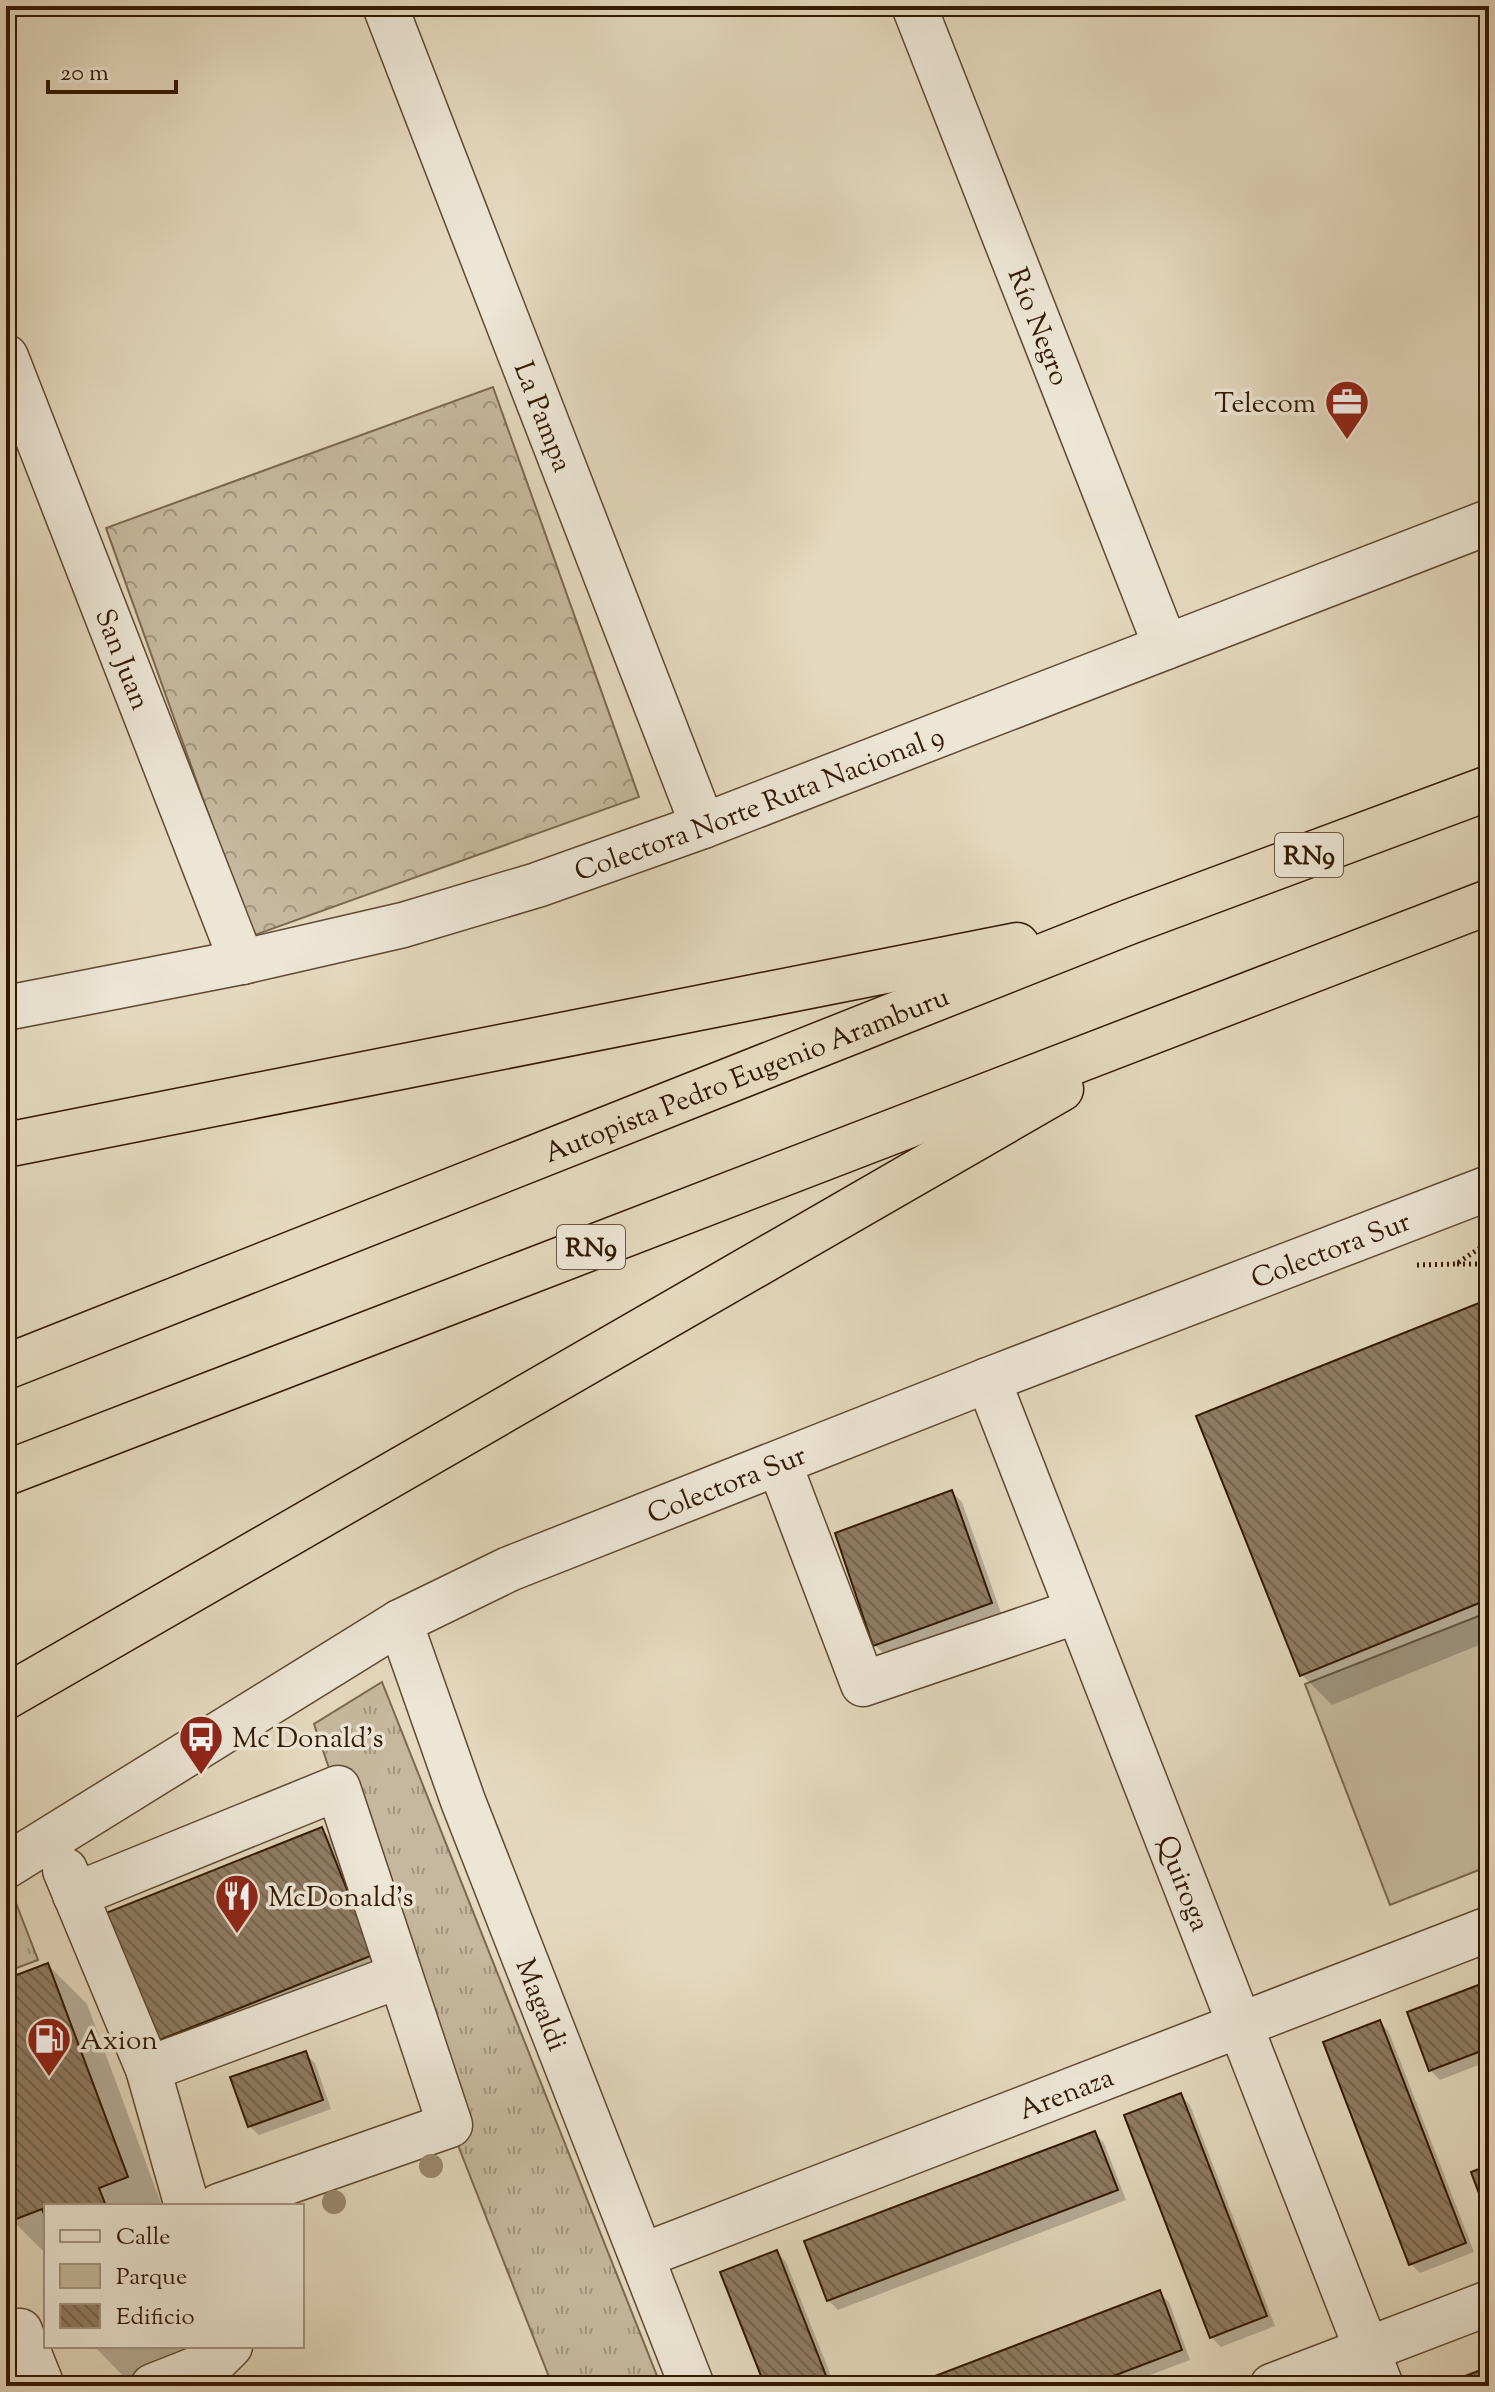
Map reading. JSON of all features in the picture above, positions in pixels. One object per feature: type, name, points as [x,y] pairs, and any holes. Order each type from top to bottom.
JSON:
[{"type":"highway","name":"Autopista Pedro Eugenio Aramburu","points":[[6,1367],[1129,922],[1489,788]]},
{"type":"highway","name":"RN9","points":[[6,1473],[1489,902]]},
{"type":"highway","points":[[6,1145],[1129,922]]},
{"type":"highway","points":[[6,1697],[1177,1022]]},
{"type":"street","name":"La Pampa","points":[[385,6],[703,826]]},
{"type":"street","name":"Río Negro","points":[[914,6],[1166,647]]},
{"type":"street","name":"San Juan","points":[[6,357],[242,962]]},
{"type":"street","name":"Colectora Norte Ruta Nacional 9","points":[[6,1008],[242,962],[418,920],[537,885],[703,826],[1489,522]]},
{"type":"street","name":"Colectora Sur","points":[[6,1866],[400,1622],[509,1569],[988,1380],[1489,1188]]},
{"type":"street","name":"Quiroga","points":[[988,1380],[1374,2368]]},
{"type":"street","points":[[779,1463],[863,1684],[1078,1611]]},
{"type":"street","name":"Magaldi","points":[[400,1622],[463,1801],[692,2386]]},
{"type":"street","points":[[75,1895],[338,1788],[450,2125],[225,2204]]},
{"type":"street","points":[[51,1837],[148,2069],[186,2204]]},
{"type":"street","name":"Arenaza","points":[[642,2256],[1489,1929]]},
{"type":"street","points":[[148,2069],[399,1976]]},
{"type":"street","points":[[1272,2386],[1374,2368],[1489,2303]]},
{"type":"street","points":[[20,2320],[42,2386]]},
{"type":"street","points":[[153,2386],[214,2362],[228,2348]]},
{"type":"path","points":[[1456,1264],[1489,1264]]},
{"type":"green space","points":[[493,387],[639,797],[252,936],[106,528]]},
{"type":"green space","points":[[1489,1612],[1489,1866],[1390,1905],[1305,1684]]},
{"type":"green space","points":[[382,1682],[661,2386],[543,2386],[551,2382],[450,2125],[314,1724]]},
{"type":"green space","points":[[16,1903],[38,1960],[6,1972],[6,1909]]},
{"type":"building","points":[[1489,1299],[1489,1599],[1300,1676],[1196,1416]]},
{"type":"building","points":[[952,1490],[992,1603],[873,1646],[835,1533]]},
{"type":"building","name":"McDonald's","points":[[322,1827],[373,1955],[152,2043],[101,1915]]},
{"type":"building","name":"Axion","points":[[48,1963],[128,2177],[99,2188],[105,2204],[44,2204],[44,2214],[42,2209],[11,2221],[6,2208],[6,1979]]},
{"type":"building","points":[[1489,1981],[1489,2048],[1429,2071],[1407,2012]]},
{"type":"building","points":[[1380,2020],[1466,2243],[1409,2265],[1323,2042]]},
{"type":"building","points":[[306,2051],[323,2100],[248,2127],[230,2077]]},
{"type":"building","points":[[1181,2093],[1267,2316],[1210,2338],[1124,2115]]},
{"type":"building","points":[[1095,2131],[1118,2190],[827,2301],[804,2241]]},
{"type":"building","points":[[1489,2165],[1489,2220],[1471,2172]]},
{"type":"building","points":[[777,2250],[830,2386],[765,2386],[720,2272]]},
{"type":"building","points":[[1160,2290],[1182,2350],[1087,2386],[909,2386]]},
{"type":"building","points":[[1489,2367],[1489,2386],[1453,2386],[1452,2381]]},
{"type":"place","name":"Telecom","points":[[1347,441]]},
{"type":"place","name":"Mc Donald's","points":[[201,1776]]},
{"type":"place","name":"McDonald's","points":[[237,1935]]},
{"type":"place","name":"Axion","points":[[49,2078]]}]
